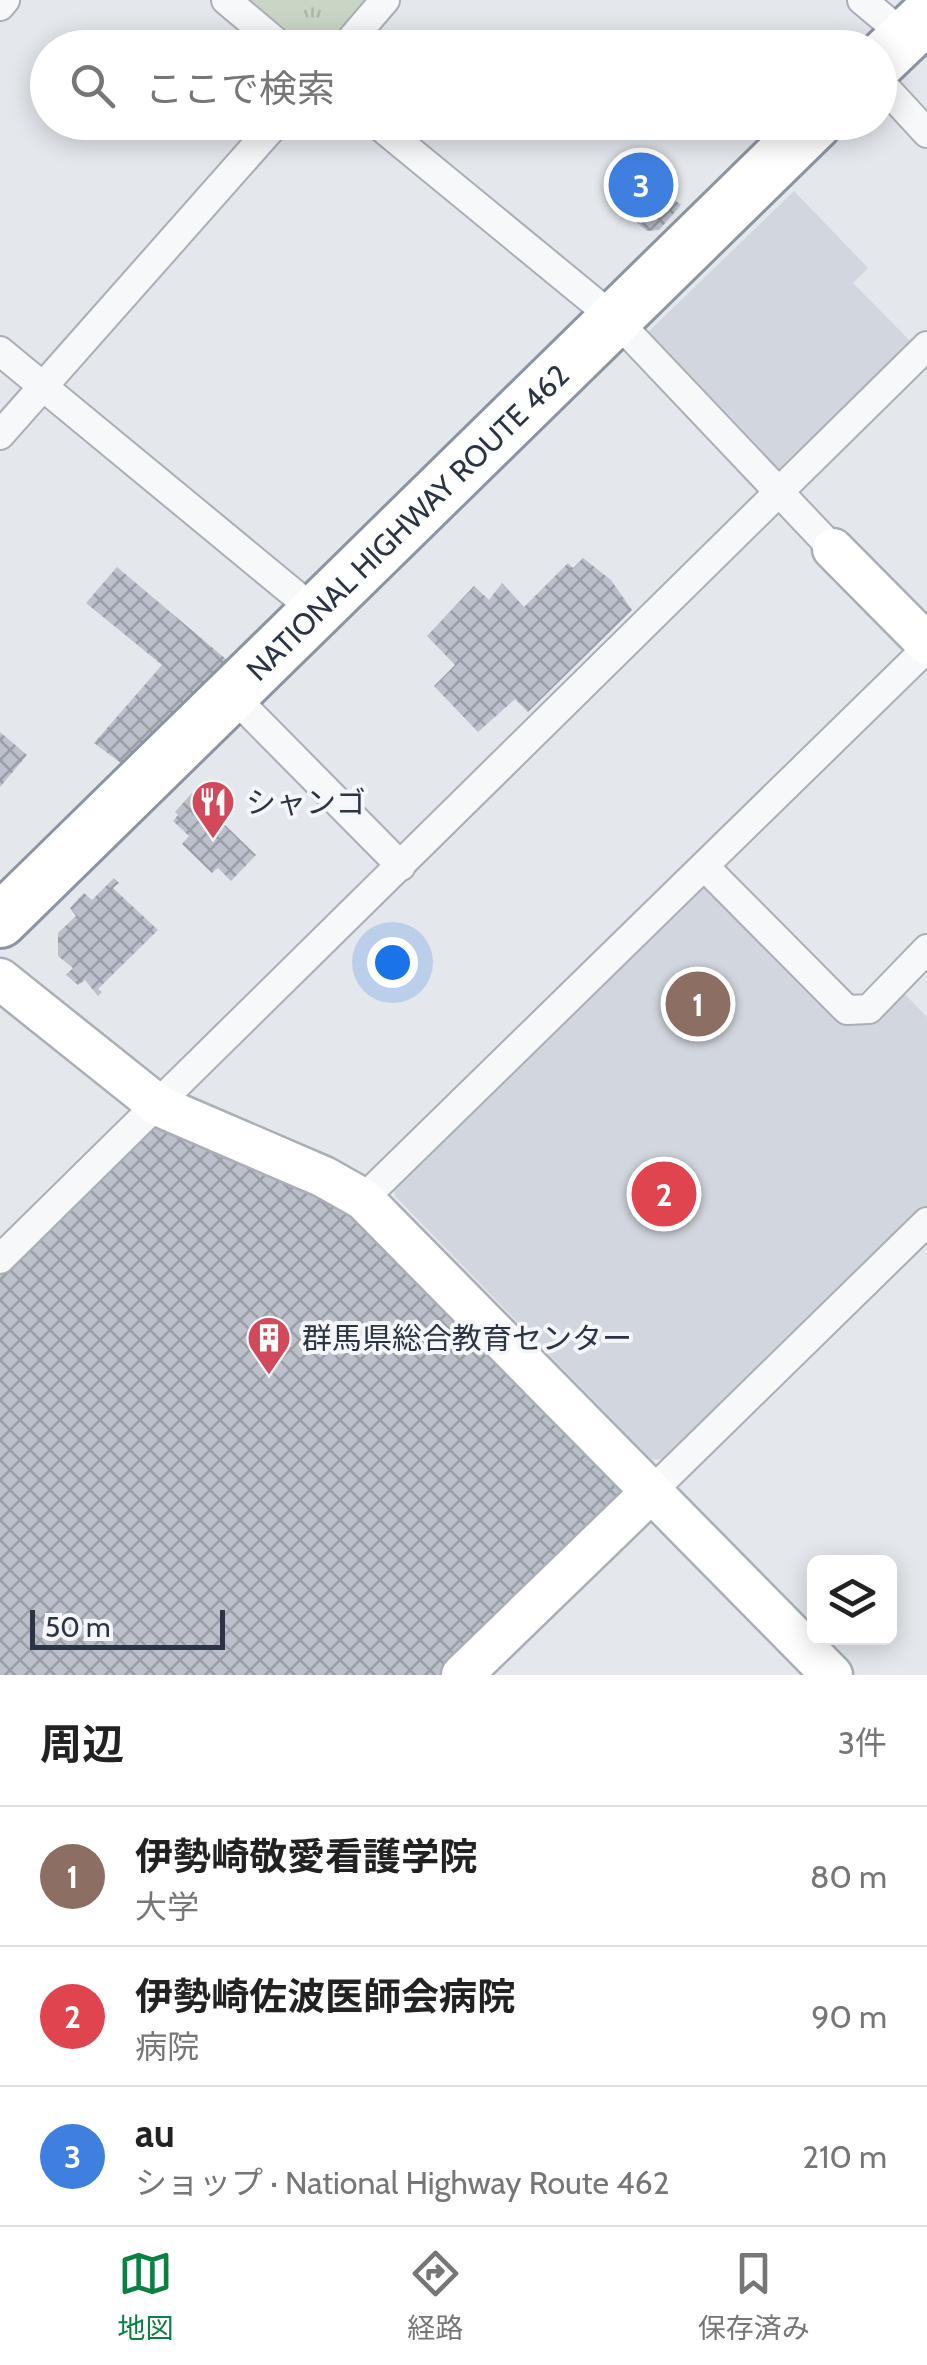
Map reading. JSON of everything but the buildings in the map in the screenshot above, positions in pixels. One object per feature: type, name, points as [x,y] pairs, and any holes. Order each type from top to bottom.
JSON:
[{"type":"highway","name":"NATIONAL HIGHWAY ROUTE 462","points":[[0,921],[798,140]]},
{"type":"street","points":[[0,6],[5,0]]},
{"type":"street","points":[[226,0],[262,30]]},
{"type":"street","points":[[359,30],[385,0]]},
{"type":"street","points":[[862,0],[896,30]]},
{"type":"street","points":[[897,100],[927,133]]},
{"type":"street","points":[[0,435],[261,140]]},
{"type":"street","points":[[363,1199],[927,646],[616,320],[396,140]]},
{"type":"street","points":[[0,1258],[159,1106],[927,346]]},
{"type":"street","points":[[0,350],[315,611]]},
{"type":"street","points":[[231,694],[401,866]]},
{"type":"street","points":[[704,866],[847,1010],[869,1009],[927,950]]},
{"type":"street","points":[[0,979],[159,1106],[324,1176],[363,1199],[832,1675]]},
{"type":"street","points":[[462,1675],[927,1222]]},
{"type":"shaded area","points":[[794,191],[868,268],[853,283],[916,347],[790,472],[775,469],[645,335]]},
{"type":"shaded area","points":[[702,882],[846,1017],[900,989],[927,1017],[927,1206],[667,1460],[651,1459],[395,1196],[393,1181]]},
{"type":"green space","points":[[249,0],[367,0],[343,30],[287,30]]},
{"type":"place","name":"au","points":[[641,185]]},
{"type":"place","name":"シャンゴ","points":[[213,840]]},
{"type":"place","name":"伊勢崎敬愛看護学院","points":[[698,1004]]},
{"type":"place","name":"伊勢崎佐波医師会病院","points":[[664,1194]]},
{"type":"place","name":"群馬県総合教育センター","points":[[269,1376]]}]
